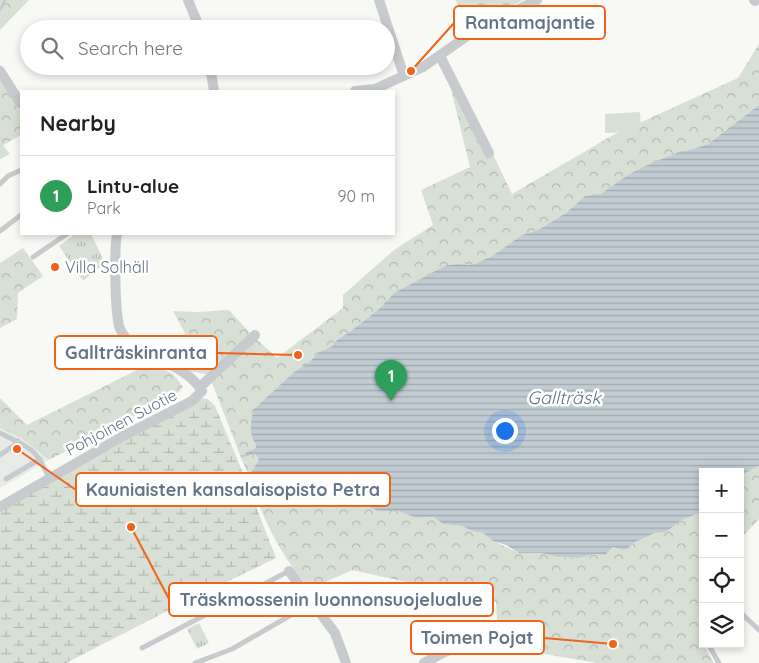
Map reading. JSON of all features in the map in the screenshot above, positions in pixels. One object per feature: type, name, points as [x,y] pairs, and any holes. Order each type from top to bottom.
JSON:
[{"type":"street","points":[[188,0],[196,20]]},
{"type":"street","points":[[379,0],[386,20]]},
{"type":"street","points":[[365,90],[375,89],[423,67],[470,34],[537,0]]},
{"type":"street","points":[[395,49],[404,76]]},
{"type":"street","points":[[440,56],[489,153]]},
{"type":"street","points":[[0,71],[20,102]]},
{"type":"street","points":[[211,75],[214,90]]},
{"type":"street","points":[[116,238],[117,306],[119,326],[126,339],[143,351],[180,370],[201,389]]},
{"type":"street","name":"Pohjoinen Suotie","points":[[0,507],[124,436],[192,401],[201,389],[255,335]]},
{"type":"street","points":[[289,571],[335,633],[346,663]]},
{"type":"street","points":[[424,663],[454,648]]},
{"type":"lane","points":[[0,184],[8,176],[20,170]]},
{"type":"lane","points":[[0,231],[20,216]]},
{"type":"lane","points":[[34,257],[66,235]]},
{"type":"lane","points":[[0,433],[28,446],[40,459],[49,478]]},
{"type":"lane","points":[[0,455],[18,441]]},
{"type":"lane","points":[[6,480],[40,459]]},
{"type":"lane","points":[[142,648],[289,571]]},
{"type":"lane","points":[[196,663],[232,649],[312,603]]},
{"type":"lane","points":[[744,616],[759,630]]},
{"type":"lane","points":[[711,648],[720,663]]},
{"type":"shaded area","points":[[0,428],[21,438],[49,460],[0,488]]},
{"type":"green space","points":[[0,0],[29,0],[0,30]]},
{"type":"green space","points":[[455,0],[523,0],[474,26]]},
{"type":"green space","points":[[759,44],[759,105],[708,144],[681,151],[629,174],[601,195],[585,196],[566,213],[538,230],[522,235],[492,256],[472,265],[458,264],[394,293],[379,309],[337,340],[331,347],[319,352],[308,363],[294,372],[254,409],[256,449],[240,455],[209,375],[189,371],[169,357],[185,333],[173,311],[229,310],[277,358],[343,308],[343,295],[394,250],[433,225],[421,190],[470,167],[449,81],[456,77],[512,194],[613,135],[738,78]]},
{"type":"green space","points":[[0,80],[20,111],[20,136],[3,145],[10,154],[0,159]]},
{"type":"green space","points":[[640,112],[641,128],[632,128],[632,132],[605,133],[605,114]]},
{"type":"green space","points":[[74,235],[91,235],[105,263],[83,281],[59,246]]},
{"type":"green space","points":[[23,248],[43,276],[18,293],[17,319],[0,328],[0,263]]},
{"type":"green space","points":[[151,363],[173,374],[183,387],[178,393],[49,460],[21,438],[0,428],[0,398],[27,425]]},
{"type":"green space","points":[[201,398],[208,399],[215,406],[276,558],[66,663],[0,663],[0,510]]},
{"type":"green space","points":[[257,454],[259,459],[249,477],[241,458]]},
{"type":"green space","points":[[759,466],[759,519],[744,535],[744,513],[744,474]]},
{"type":"green space","points":[[274,472],[297,484],[302,479],[318,485],[330,485],[333,495],[355,508],[365,505],[379,511],[397,511],[417,518],[433,517],[443,524],[462,526],[472,531],[483,533],[493,541],[519,553],[542,553],[557,557],[579,558],[596,554],[605,555],[613,547],[623,550],[627,549],[635,542],[655,533],[666,532],[680,521],[699,513],[699,648],[705,648],[714,663],[597,663],[511,648],[497,620],[496,602],[352,570],[310,589],[295,570],[271,531],[258,504],[249,477],[269,475]]},
{"type":"green space","points":[[199,623],[209,643],[197,649],[187,629]]},
{"type":"water","name":"Gallträsk","points":[[759,105],[759,466],[744,474],[744,468],[699,468],[699,513],[680,521],[666,532],[655,533],[635,542],[627,549],[623,550],[613,547],[605,555],[596,554],[579,558],[557,557],[542,553],[519,553],[506,545],[493,541],[483,533],[472,531],[462,526],[443,524],[433,517],[417,518],[397,511],[378,511],[365,505],[355,508],[335,499],[330,485],[317,485],[302,479],[301,483],[298,483],[274,472],[269,475],[266,482],[252,483],[249,477],[259,459],[256,454],[241,458],[240,455],[244,455],[256,448],[251,428],[254,409],[294,372],[308,363],[319,352],[331,347],[337,340],[379,309],[394,293],[445,266],[458,264],[472,265],[492,256],[522,235],[538,230],[566,213],[585,196],[601,194],[629,174],[652,163],[681,151],[708,144]]},
{"type":"waterway","points":[[0,10],[5,0]]},
{"type":"place","name":"Rantamajantie","points":[[411,71]]},
{"type":"place","name":"Villa Solhäll","points":[[55,267]]},
{"type":"place","name":"Gallträskinranta","points":[[298,355]]},
{"type":"place","name":"Lintu-alue","points":[[391,401]]},
{"type":"place","name":"Kauniaisten kansalaisopisto Petra","points":[[17,449]]},
{"type":"place","name":"Träskmossenin luonnonsuojelualue","points":[[131,527]]},
{"type":"place","name":"Toimen Pojat","points":[[613,644]]}]
